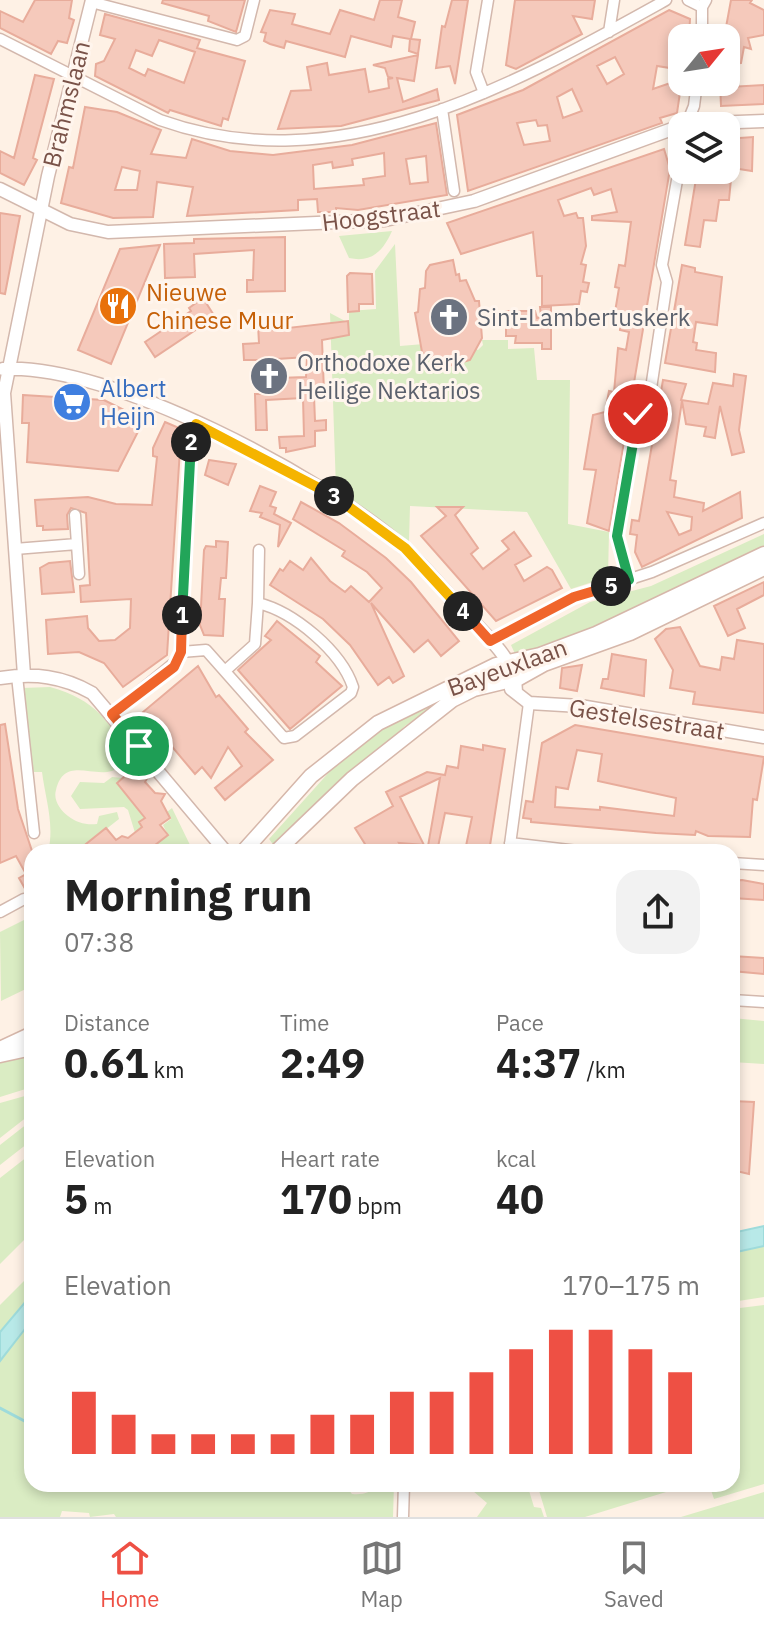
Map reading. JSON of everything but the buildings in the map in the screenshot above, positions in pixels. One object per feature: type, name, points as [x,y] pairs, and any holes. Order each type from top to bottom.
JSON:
[{"type":"main road","name":"Bayeuxlaan","points":[[250,844],[311,776],[367,729],[500,654],[540,655],[596,634],[764,554]]},
{"type":"main road","name":"Bayeuxlaan","points":[[284,844],[352,779],[438,709],[474,689],[513,685],[544,664],[630,633],[764,568]]},
{"type":"main road","points":[[0,1052],[24,1038]]},
{"type":"main road","points":[[0,1052],[24,1049]]},
{"type":"street","points":[[92,1],[237,40],[245,36],[254,0]]},
{"type":"street","points":[[484,93],[476,72],[488,0]]},
{"type":"street","points":[[609,32],[614,0]]},
{"type":"street","points":[[0,39],[160,120],[234,140],[309,141],[369,133],[484,93],[609,32],[666,0]]},
{"type":"street","points":[[688,0],[704,3],[703,24]]},
{"type":"street","name":"Brahmslaan","points":[[21,675],[4,369],[71,75],[92,1]]},
{"type":"street","points":[[442,109],[454,191]]},
{"type":"street","name":"Hoogstraat","points":[[740,123],[762,122]]},
{"type":"street","name":"Hoogstraat","points":[[0,189],[76,225],[135,233],[385,220],[474,201],[668,131]]},
{"type":"street","points":[[629,580],[617,536],[638,414],[650,395],[667,282],[662,265],[676,184]]},
{"type":"street","points":[[4,369],[96,381],[130,392],[335,497],[405,548],[500,654],[513,685],[529,703],[511,844]]},
{"type":"street","points":[[112,714],[174,667],[181,649],[191,443],[196,424]]},
{"type":"street","points":[[75,515],[79,574]]},
{"type":"street","points":[[500,654],[574,597],[629,580],[764,523]]},
{"type":"street","points":[[15,549],[77,544]]},
{"type":"street","points":[[226,670],[255,644],[259,550]]},
{"type":"street","points":[[181,649],[206,650],[284,738],[295,736],[351,693],[352,681],[331,652],[281,612],[258,603]]},
{"type":"street","points":[[0,678],[21,675],[72,682],[92,693],[219,844]]},
{"type":"street","points":[[21,675],[34,833]]},
{"type":"street","name":"Gestelsestraat","points":[[529,703],[580,706],[764,737]]},
{"type":"street","points":[[740,864],[764,865]]},
{"type":"street","points":[[0,912],[24,899]]},
{"type":"street","points":[[740,1000],[764,1002]]},
{"type":"street","points":[[403,1517],[404,1492]]},
{"type":"green space","points":[[392,231],[381,250],[364,259],[349,258],[339,236]]},
{"type":"green space","points":[[395,244],[400,346],[424,344],[426,356],[433,358],[438,354],[451,367],[470,360],[467,355],[472,347],[478,350],[483,345],[482,340],[508,340],[508,349],[534,348],[537,380],[570,380],[568,524],[609,532],[608,577],[571,589],[527,512],[410,506],[409,542],[336,489],[330,313],[345,321],[333,322],[333,336],[349,336],[349,311],[376,309],[375,271]]},
{"type":"green space","points":[[764,534],[764,549],[599,628],[516,656],[511,645],[590,602],[651,586]]},
{"type":"green space","points":[[492,671],[494,680],[450,695],[405,726],[278,844],[273,844],[269,839],[349,750],[370,733]]},
{"type":"green space","points":[[50,687],[79,698],[108,723],[133,758],[112,771],[71,771],[60,780],[56,801],[71,818],[97,824],[99,816],[117,812],[119,819],[87,844],[50,844],[50,821],[42,772],[29,772],[22,688]]},
{"type":"green space","points":[[112,777],[123,778],[117,783],[150,824],[136,836],[128,810],[124,807],[80,809],[71,796],[80,782],[104,783]]},
{"type":"green space","points":[[172,808],[190,844],[156,844],[168,835],[163,825],[171,819],[167,812]]},
{"type":"green space","points":[[24,920],[24,990],[1,1001],[0,932]]},
{"type":"green space","points":[[740,1019],[764,1021],[764,1064],[740,1062]]},
{"type":"green space","points":[[24,1054],[24,1090],[0,1097],[0,1060]]},
{"type":"green space","points":[[24,1096],[24,1119],[0,1138],[0,1103]]},
{"type":"green space","points":[[24,1126],[24,1146],[0,1165],[0,1145]]},
{"type":"green space","points":[[24,1159],[24,1240],[0,1264],[0,1178]]},
{"type":"green space","points":[[764,1246],[764,1297],[740,1301],[740,1251]]},
{"type":"green space","points":[[24,1281],[24,1304],[0,1332],[0,1305]]},
{"type":"green space","points":[[764,1305],[764,1484],[740,1491],[740,1308]]},
{"type":"green space","points":[[24,1317],[24,1492],[394,1492],[393,1517],[116,1517],[114,1514],[90,1517],[89,1513],[62,1511],[60,1517],[0,1517],[0,1346]]},
{"type":"green space","points":[[474,1492],[529,1492],[534,1507],[541,1508],[544,1517],[477,1517],[487,1503]]},
{"type":"green space","points":[[539,1492],[666,1492],[585,1517],[547,1517]]},
{"type":"green space","points":[[712,1492],[737,1492],[714,1499]]},
{"type":"green space","points":[[764,1492],[764,1517],[681,1517]]},
{"type":"water","points":[[764,1226],[764,1246],[740,1251],[740,1231]]},
{"type":"water","points":[[24,1304],[24,1330],[0,1361],[0,1332]]},
{"type":"waterway","points":[[0,1408],[24,1421]]},
{"type":"place","name":"Nieuwe Chinese Muur","points":[[118,306]]},
{"type":"place","name":"Sint-Lambertuskerk","points":[[449,317]]},
{"type":"place","name":"Orthodoxe Kerk Heilige Nektarios","points":[[269,376]]},
{"type":"place","name":"Albert Heijn","points":[[72,402]]},
{"type":"route","points":[[139,746],[112,714],[174,667],[179,659],[191,443],[196,424],[335,497],[371,522],[405,548],[490,641],[574,597],[629,580],[617,536],[638,414]]}]
